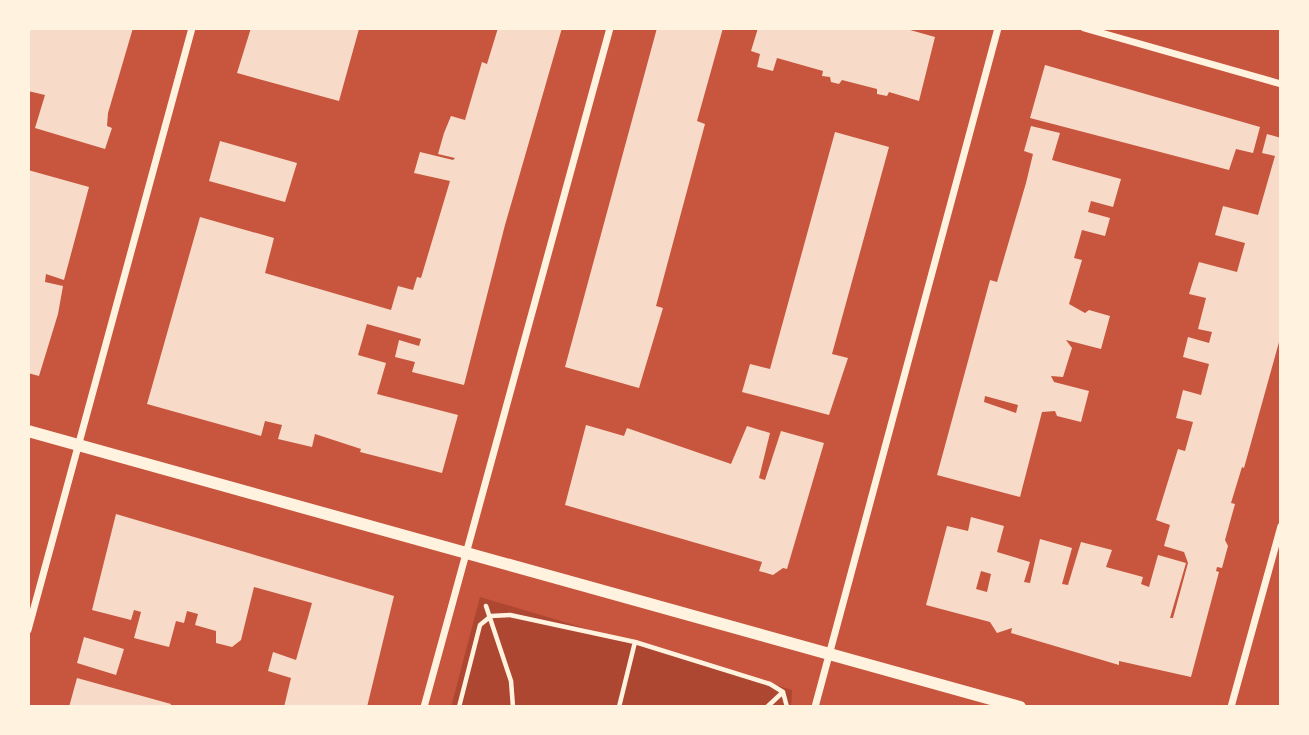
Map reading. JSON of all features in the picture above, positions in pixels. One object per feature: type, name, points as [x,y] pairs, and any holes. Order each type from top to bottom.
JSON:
[{"type":"street","points":[[28,630],[192,28]]},
{"type":"street","points":[[424,707],[610,28]]},
{"type":"street","points":[[815,707],[998,28]]},
{"type":"street","points":[[1084,28],[1281,84]]},
{"type":"street","points":[[28,431],[1020,707]]},
{"type":"street","points":[[1231,707],[1281,526]]},
{"type":"path","points":[[486,606],[511,681],[513,707]]},
{"type":"path","points":[[459,707],[480,625],[491,616],[510,615],[635,642],[770,684],[783,692],[787,707]]},
{"type":"path","points":[[619,707],[635,642]]},
{"type":"path","points":[[767,707],[783,692]]},
{"type":"shaded area","points":[[480,597],[792,690],[791,707],[451,707]]},
{"type":"building","points":[[28,28],[133,28],[108,113],[107,126],[112,128],[105,149],[35,128],[45,95],[28,91]]},
{"type":"building","points":[[251,28],[359,29],[339,101],[237,73]]},
{"type":"building","points":[[498,28],[562,28],[505,225],[464,385],[412,372],[415,362],[395,357],[399,340],[419,346],[421,339],[367,324],[358,355],[386,363],[377,394],[458,415],[442,473],[360,452],[361,449],[315,434],[312,447],[278,439],[282,425],[265,421],[261,436],[147,404],[200,217],[274,238],[265,273],[391,310],[398,286],[413,290],[417,277],[421,278],[450,181],[414,173],[420,152],[453,160],[455,158],[438,154],[444,133],[451,116],[465,120],[482,62],[487,64]]},
{"type":"building","points":[[657,28],[723,28],[697,121],[705,124],[656,306],[663,308],[639,388],[565,367]]},
{"type":"building","points":[[758,28],[903,28],[935,37],[919,101],[889,92],[887,96],[877,94],[877,89],[842,80],[839,84],[831,82],[830,77],[822,76],[823,71],[777,58],[773,71],[757,67],[760,54],[751,51]]},
{"type":"building","points":[[1045,65],[1260,127],[1253,153],[1236,149],[1229,170],[1030,118]]},
{"type":"building","points":[[1031,126],[1060,133],[1052,160],[1121,179],[1113,207],[1091,201],[1088,212],[1110,218],[1105,236],[1082,230],[1074,258],[1082,260],[1069,304],[1085,313],[1089,310],[1110,316],[1101,349],[1066,340],[1072,348],[1063,377],[1051,376],[1054,382],[1089,391],[1081,422],[1057,416],[1055,411],[1042,412],[1020,497],[937,475],[990,280],[997,282],[1026,183],[1033,154],[1024,151]],"holes":[[[985,396],[1018,405],[1016,413],[984,402]]]},
{"type":"building","points":[[835,132],[889,147],[832,354],[848,358],[829,415],[742,392],[750,364],[770,369]]},
{"type":"building","points":[[1267,134],[1281,138],[1281,335],[1244,468],[1242,467],[1231,503],[1235,504],[1225,540],[1228,546],[1222,568],[1217,567],[1216,571],[1219,572],[1191,677],[1119,661],[1119,665],[1011,633],[1012,628],[997,633],[990,622],[926,605],[947,526],[968,531],[971,517],[1004,526],[997,552],[1030,562],[1024,582],[1030,583],[1040,539],[1072,548],[1062,584],[1068,585],[1081,542],[1112,550],[1106,567],[1143,577],[1141,584],[1149,587],[1158,555],[1186,563],[1170,618],[1173,618],[1188,563],[1184,552],[1164,546],[1170,525],[1156,520],[1178,449],[1185,451],[1193,422],[1176,418],[1183,390],[1201,395],[1209,364],[1183,357],[1188,337],[1209,343],[1212,332],[1198,329],[1206,298],[1189,294],[1199,262],[1237,272],[1245,243],[1215,235],[1223,206],[1258,215],[1275,156],[1262,153]],"holes":[[[981,571],[991,574],[987,592],[976,589]]]},
{"type":"building","points":[[220,141],[297,163],[285,202],[209,181]]},
{"type":"building","points":[[28,170],[89,187],[64,280],[46,274],[45,282],[63,286],[58,314],[39,376],[28,373]]},
{"type":"building","points":[[586,425],[624,436],[627,428],[731,464],[747,426],[770,433],[759,478],[765,480],[781,431],[824,443],[787,569],[783,568],[773,575],[759,571],[762,562],[565,505]]},
{"type":"building","points":[[116,514],[394,596],[367,707],[284,707],[291,678],[268,671],[273,652],[296,660],[312,603],[254,587],[241,640],[232,647],[216,643],[216,631],[195,625],[198,614],[187,611],[184,623],[176,621],[169,647],[134,638],[141,612],[134,610],[131,620],[92,610]]},
{"type":"building","points":[[84,637],[124,649],[116,675],[77,663]]},
{"type":"building","points":[[77,678],[171,704],[170,707],[69,707]]}]
